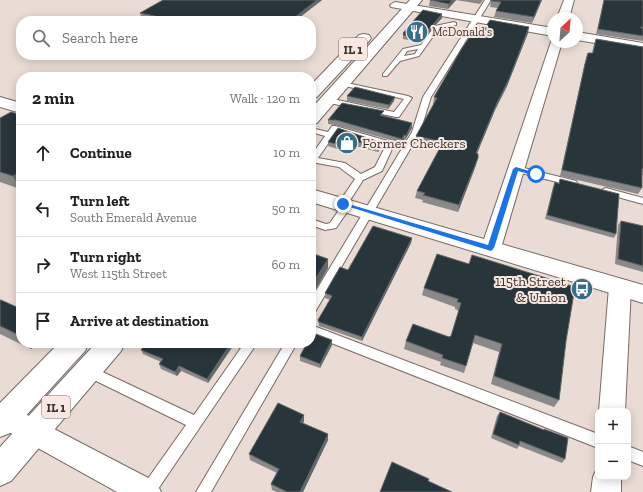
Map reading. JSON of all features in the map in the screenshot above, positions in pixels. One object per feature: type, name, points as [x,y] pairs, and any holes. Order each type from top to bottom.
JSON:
[{"type":"main road","name":"IL 1","points":[[316,113],[413,4]]},
{"type":"main road","name":"IL 1","points":[[316,89],[370,31]]},
{"type":"main road","points":[[0,102],[16,107]]},
{"type":"main road","points":[[316,196],[643,294]]},
{"type":"main road","name":"IL 1","points":[[3,419],[71,348]]},
{"type":"main road","name":"IL 1","points":[[0,470],[108,348]]},
{"type":"street","points":[[565,12],[569,0]]},
{"type":"street","points":[[393,6],[413,4],[476,19],[547,31]]},
{"type":"street","points":[[583,37],[643,47]]},
{"type":"street","points":[[491,248],[554,48]]},
{"type":"street","points":[[612,408],[620,287]]},
{"type":"street","points":[[3,419],[34,431],[146,492]]},
{"type":"street","points":[[606,492],[607,480]]},
{"type":"lane","points":[[316,301],[416,132],[427,97],[488,0]]},
{"type":"lane","points":[[385,75],[405,50],[424,46],[437,27],[454,24]]},
{"type":"lane","points":[[328,100],[396,115],[408,98],[342,84]]},
{"type":"lane","points":[[316,154],[335,128],[385,143],[388,149],[379,169],[360,178],[333,226],[329,228],[316,224]]},
{"type":"lane","points":[[316,131],[331,135]]},
{"type":"lane","points":[[316,161],[342,165],[360,178]]},
{"type":"lane","points":[[516,169],[582,185]]},
{"type":"lane","points":[[597,189],[643,201]]},
{"type":"lane","points":[[316,332],[595,440]]},
{"type":"lane","points":[[146,492],[248,348]]},
{"type":"lane","points":[[203,492],[288,348]]},
{"type":"lane","points":[[88,371],[196,423]]},
{"type":"lane","points":[[631,454],[643,459]]},
{"type":"building","points":[[163,0],[317,0],[296,16],[155,16],[140,13]]},
{"type":"building","points":[[430,0],[452,0],[449,4]]},
{"type":"building","points":[[491,0],[541,0],[534,17],[496,11],[501,2]]},
{"type":"building","points":[[604,0],[643,0],[643,28],[640,27],[643,29],[643,36],[598,29]]},
{"type":"building","points":[[423,10],[442,14],[421,38],[403,35],[403,33]]},
{"type":"building","points":[[490,20],[529,27],[509,79],[476,153],[478,154],[478,158],[459,205],[423,195],[425,193],[417,191],[443,142],[416,136],[437,98],[434,97],[462,48],[476,28],[484,29]]},
{"type":"building","points":[[596,39],[643,47],[642,188],[562,170],[585,64],[588,53],[593,53]]},
{"type":"building","points":[[355,87],[395,97],[389,105],[347,96]]},
{"type":"building","points":[[342,103],[384,111],[380,115],[412,123],[406,136],[404,135],[402,139],[336,120],[328,120]]},
{"type":"building","points":[[11,112],[16,114],[16,174],[13,176],[0,172],[0,118]]},
{"type":"building","points":[[338,128],[382,143],[379,147],[353,141],[348,147],[328,142]]},
{"type":"building","points":[[560,179],[619,194],[616,234],[547,215],[555,182],[559,184]]},
{"type":"building","points":[[621,221],[643,226],[643,266],[618,259]]},
{"type":"building","points":[[373,226],[412,238],[362,337],[319,322],[318,320],[332,296],[325,293],[340,267],[348,270]]},
{"type":"building","points":[[437,254],[469,264],[472,255],[575,287],[566,341],[559,400],[494,376],[502,344],[475,335],[466,366],[442,358],[443,355],[406,341],[413,324],[449,337],[451,336],[461,303],[457,302],[458,299],[424,288]]},
{"type":"building","points":[[316,255],[328,259],[316,278]]},
{"type":"building","points":[[1,300],[16,307],[16,334],[0,326]]},
{"type":"building","points":[[316,334],[332,340],[320,364],[300,356],[304,348],[316,348]]},
{"type":"building","points":[[142,348],[228,348],[207,379],[179,366],[175,372],[159,364],[163,359],[141,350]]},
{"type":"building","points":[[278,403],[304,415],[300,422],[328,434],[300,492],[287,492],[271,484],[279,469],[249,454]]},
{"type":"building","points":[[500,412],[568,438],[565,459],[520,441],[519,445],[493,434]]},
{"type":"building","points":[[392,462],[429,479],[428,481],[452,492],[380,492]]},
{"type":"place","name":"McDonald's","points":[[417,32]]},
{"type":"place","name":"Former Checkers","points":[[347,143]]},
{"type":"place","name":"115th Street & Union","points":[[582,289]]},
{"type":"route","points":[[343,204],[491,248],[516,169],[536,174]]}]
